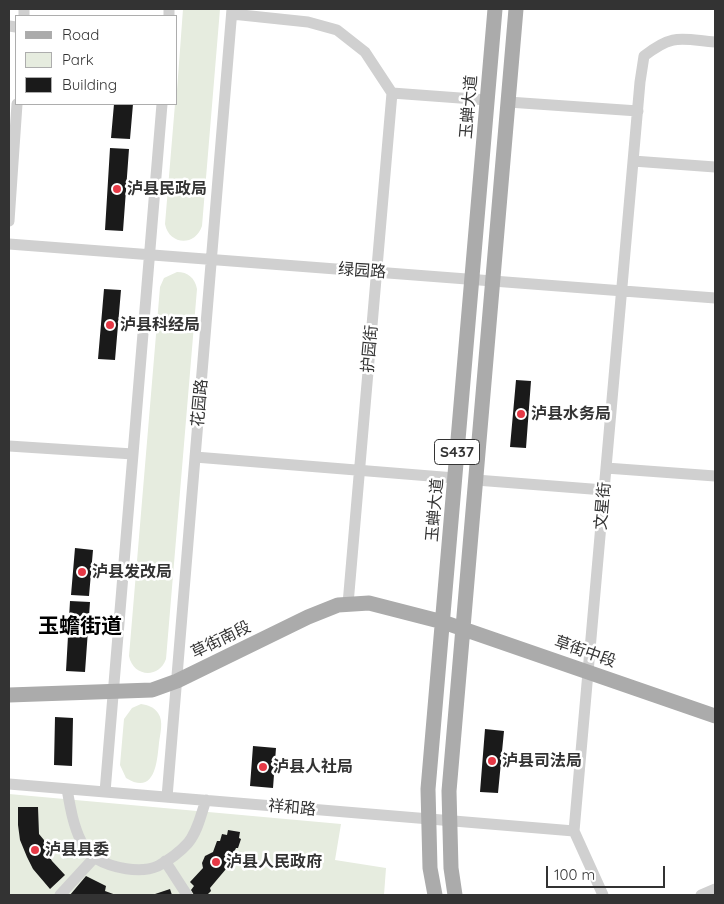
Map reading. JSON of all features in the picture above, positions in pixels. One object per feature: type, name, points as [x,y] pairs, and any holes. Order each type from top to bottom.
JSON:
[{"type":"main road","name":"玉蝉大道","points":[[435,895],[430,868],[428,789],[495,9]]},
{"type":"main road","name":"S437","points":[[455,895],[450,868],[449,791],[516,9]]},
{"type":"main road","name":"草街南段","points":[[9,695],[152,690],[177,681],[308,617],[338,605],[369,603],[443,622]]},
{"type":"main road","name":"草街中段","points":[[443,622],[715,716]]},
{"type":"street","points":[[232,11],[308,22],[337,30],[365,52],[392,93],[487,100]]},
{"type":"street","name":"花园路","points":[[167,797],[232,11]]},
{"type":"street","name":"文星街","points":[[603,895],[574,831],[633,161],[644,56],[659,44],[675,38],[715,42]]},
{"type":"street","name":"护园街","points":[[348,604],[392,93]]},
{"type":"street","points":[[508,102],[638,111]]},
{"type":"street","points":[[9,221],[17,105]]},
{"type":"street","points":[[105,792],[162,105]]},
{"type":"street","points":[[633,161],[715,168]]},
{"type":"street","name":"绿园路","points":[[9,244],[715,298]]},
{"type":"street","points":[[9,446],[133,454]]},
{"type":"street","points":[[195,457],[455,478]]},
{"type":"street","points":[[606,468],[715,476]]},
{"type":"street","points":[[476,480],[604,490]]},
{"type":"street","name":"祥和路","points":[[9,784],[574,831]]},
{"type":"street","points":[[67,789],[73,820],[81,841],[94,858],[113,866],[135,870],[157,867],[189,842],[197,828],[206,800]]},
{"type":"street","points":[[60,895],[94,858]]},
{"type":"street","points":[[165,861],[186,895]]},
{"type":"street","points":[[701,895],[715,889]]},
{"type":"green space","points":[[183,9],[220,9],[202,226],[194,238],[182,241],[171,236],[165,224],[175,105],[178,105]]},
{"type":"green space","points":[[177,272],[190,276],[195,282],[197,289],[166,659],[158,670],[146,673],[135,668],[129,656],[160,287],[164,278]]},
{"type":"green space","points":[[141,704],[155,709],[160,716],[161,724],[157,759],[153,774],[149,780],[143,783],[126,778],[120,765],[124,719],[132,708]]},
{"type":"green space","points":[[9,794],[341,824],[335,860],[386,868],[384,895],[9,895]]},
{"type":"building","points":[[114,105],[133,105],[130,139],[111,138]]},
{"type":"building","name":"泸县民政局","points":[[110,148],[129,149],[123,231],[105,230]]},
{"type":"building","name":"泸县科经局","points":[[104,289],[121,290],[115,360],[98,359]]},
{"type":"building","name":"泸县水务局","points":[[516,380],[531,381],[526,448],[510,447]]},
{"type":"building","name":"泸县发改局","points":[[75,548],[93,550],[89,596],[71,595]]},
{"type":"building","points":[[70,601],[90,602],[85,672],[66,671]]},
{"type":"building","points":[[55,717],[73,718],[72,766],[54,765]]},
{"type":"building","name":"泸县司法局","points":[[485,729],[504,731],[498,793],[480,792]]},
{"type":"building","name":"泸县人社局","points":[[253,746],[276,748],[273,788],[250,786]]},
{"type":"building","name":"泸县县委","points":[[18,807],[38,807],[39,834],[44,840],[44,847],[52,861],[65,875],[50,889],[33,869],[20,840]]},
{"type":"building","name":"泸县人民政府","points":[[228,830],[240,832],[239,838],[241,839],[238,848],[236,848],[226,869],[210,888],[211,891],[207,895],[194,895],[191,890],[194,886],[190,882],[203,868],[202,863],[205,856],[213,852],[217,841],[220,841],[222,834],[227,835]]},
{"type":"building","points":[[86,876],[106,886],[105,891],[116,895],[70,895]]},
{"type":"building","points":[[170,889],[172,895],[152,895]]},
{"type":"place","name":"泸县民政局","points":[[117,189]]},
{"type":"place","name":"泸县科经局","points":[[110,325]]},
{"type":"place","name":"泸县水务局","points":[[521,414]]},
{"type":"place","name":"泸县发改局","points":[[82,572]]},
{"type":"place","name":"泸县司法局","points":[[492,761]]},
{"type":"place","name":"泸县人社局","points":[[263,767]]},
{"type":"place","name":"泸县县委","points":[[35,850]]},
{"type":"place","name":"泸县人民政府","points":[[216,862]]},
{"type":"district","name":"玉蟾街道","points":[[80,627]]}]
